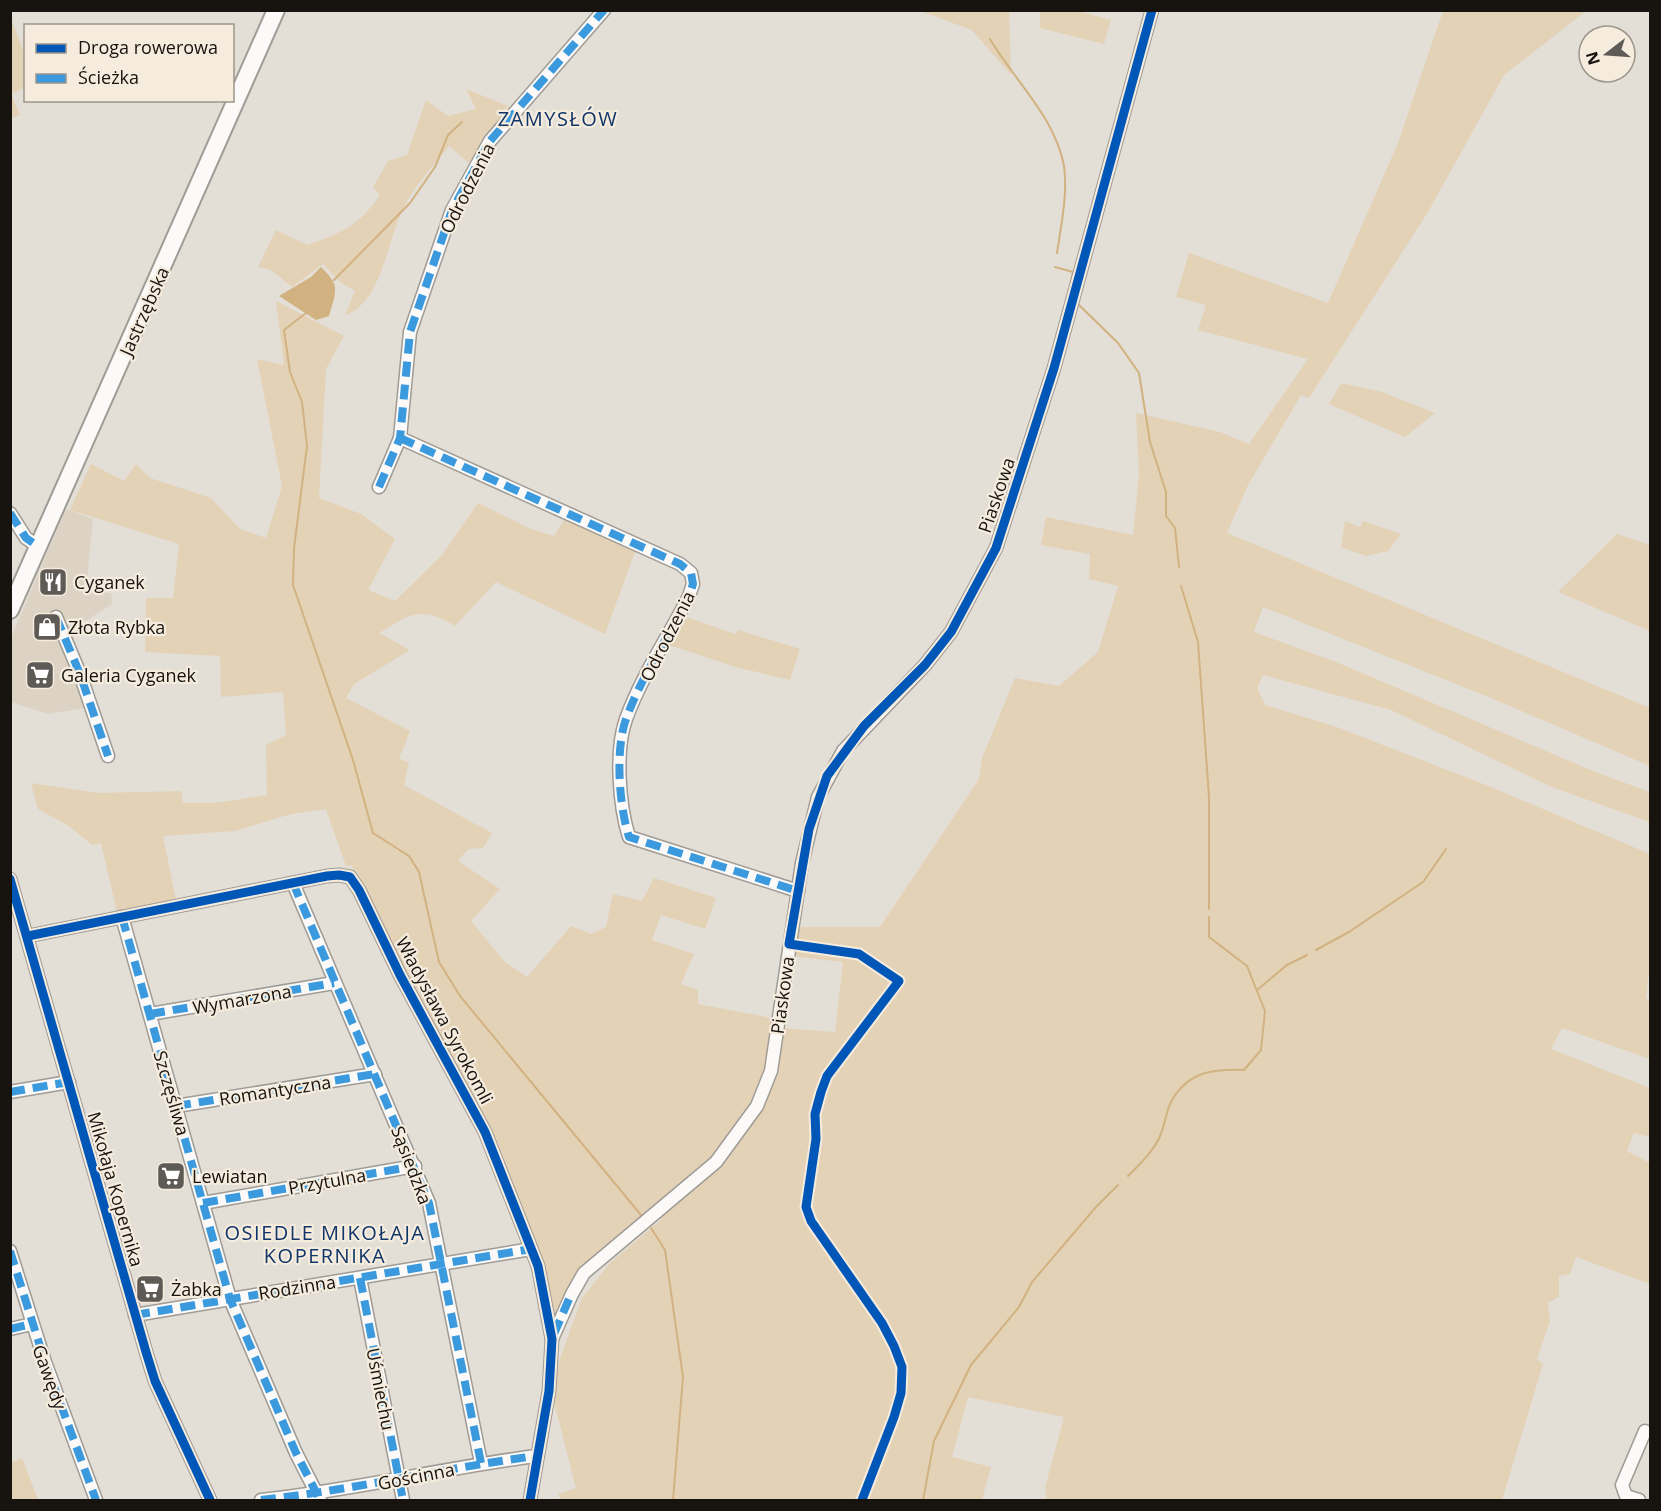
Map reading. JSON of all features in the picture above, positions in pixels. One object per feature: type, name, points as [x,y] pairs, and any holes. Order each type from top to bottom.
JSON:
[{"type":"main road","name":"Jastrzębska","points":[[10,610],[276,10]]},
{"type":"street","name":"Odrodzenia","points":[[379,487],[400,438],[410,332],[452,210],[490,141],[604,10]]},
{"type":"street","name":"Piaskowa","points":[[569,1299],[584,1273],[594,1262],[677,1197],[716,1162],[734,1141],[757,1106],[771,1071],[798,891],[809,829],[818,797],[827,776],[864,726],[925,665],[951,632],[996,548],[1054,368],[1152,10]]},
{"type":"street","name":"Odrodzenia","points":[[400,438],[680,564],[691,573],[693,584],[690,596],[648,671],[625,720],[619,775],[623,816],[629,837],[798,891]]},
{"type":"street","points":[[10,513],[26,538],[39,547]]},
{"type":"street","points":[[56,617],[80,674],[108,756]]},
{"type":"street","name":"Władysława Syrokomli","points":[[28,936],[339,874],[350,877],[359,890],[400,975],[486,1132],[538,1266],[552,1339],[549,1391],[530,1500]]},
{"type":"street","name":"Mikołaja Kopernika","points":[[10,879],[155,1381],[210,1500]]},
{"type":"street","name":"Sąsiedzka","points":[[293,884],[429,1203],[481,1463]]},
{"type":"street","name":"Szczęśliwa","points":[[122,917],[230,1299],[296,1454],[319,1497]]},
{"type":"street","name":"Wymarzona","points":[[150,1014],[334,983]]},
{"type":"street","name":"Romantyczna","points":[[176,1106],[375,1074]]},
{"type":"street","points":[[10,1092],[69,1082]]},
{"type":"street","name":"Przytulna","points":[[203,1203],[415,1166]]},
{"type":"street","name":"Rodzinna","points":[[135,1315],[531,1249]]},
{"type":"street","name":"Gawędy","points":[[10,1251],[32,1324],[96,1500]]},
{"type":"street","name":"Uśmiechu","points":[[360,1278],[403,1500]]},
{"type":"street","name":"Władysława Syrokomli","points":[[552,1339],[569,1299]]},
{"type":"street","points":[[10,1329],[32,1324]]},
{"type":"street","points":[[1639,1500],[1626,1496],[1622,1485],[1645,1431]]},
{"type":"street","name":"Gościnna","points":[[261,1500],[319,1497],[481,1463],[536,1456]]},
{"type":"shaded area","points":[[920,11],[1009,11],[1011,75],[972,30]]},
{"type":"shaded area","points":[[1040,11],[1078,11],[1111,20],[1104,44],[1040,28]]},
{"type":"shaded area","points":[[1443,11],[1586,11],[1504,75],[1428,212],[1309,398],[1301,395],[1248,485],[1227,533],[1650,708],[1650,766],[1486,696],[1263,607],[1254,632],[1336,662],[1598,773],[1650,792],[1650,822],[1554,788],[1391,710],[1263,675],[1257,688],[1265,705],[1334,726],[1486,785],[1650,854],[1650,965],[1646,998],[1650,1000],[1650,1059],[1562,1028],[1551,1049],[1650,1088],[1650,1137],[1634,1133],[1627,1151],[1650,1163],[1650,1284],[1576,1257],[1570,1274],[1559,1276],[1559,1297],[1548,1303],[1550,1321],[1537,1359],[1543,1364],[1502,1500],[1047,1500],[1045,1488],[1064,1417],[968,1397],[952,1457],[991,1467],[982,1500],[561,1500],[558,1494],[576,1488],[552,1394],[558,1364],[582,1298],[611,1262],[662,1219],[654,1211],[592,1256],[571,1280],[554,1322],[551,1320],[548,1279],[486,1123],[394,958],[351,865],[346,866],[326,809],[291,814],[235,831],[163,836],[176,900],[117,912],[101,843],[92,845],[69,826],[38,809],[31,783],[98,793],[181,791],[183,803],[215,803],[267,795],[266,745],[286,735],[283,692],[221,697],[220,656],[145,652],[146,598],[173,598],[179,544],[70,510],[91,464],[124,481],[136,464],[150,478],[211,498],[240,529],[266,538],[282,486],[257,359],[284,365],[276,301],[344,336],[326,369],[319,498],[361,514],[395,539],[368,590],[395,601],[442,555],[478,503],[531,529],[554,536],[566,517],[636,549],[605,634],[496,582],[455,626],[443,619],[416,614],[379,633],[410,650],[354,684],[346,698],[410,731],[399,759],[409,762],[404,785],[492,833],[483,848],[468,849],[458,861],[500,889],[471,921],[505,962],[527,977],[571,926],[591,934],[606,927],[613,894],[642,901],[654,878],[716,898],[705,929],[661,915],[652,940],[694,954],[681,984],[698,990],[698,1004],[767,1017],[780,1028],[835,1032],[843,962],[792,956],[797,927],[880,927],[979,779],[982,758],[1015,678],[1059,686],[1098,652],[1118,586],[1089,579],[1090,554],[1041,545],[1046,517],[1133,535],[1139,475],[1136,413],[1220,432],[1249,444],[1308,359],[1198,330],[1206,305],[1176,297],[1189,253],[1328,303],[1398,143]]},
{"type":"shaded area","points":[[10,16],[24,52],[24,88],[11,94],[20,115],[11,118]]},
{"type":"shaded area","points":[[466,89],[508,106],[469,163],[449,146],[420,182],[409,197],[399,218],[376,283],[358,308],[345,315],[355,291],[340,282],[323,264],[292,287],[271,270],[258,267],[276,230],[307,245],[330,237],[357,221],[380,195],[373,187],[388,161],[407,155],[426,100],[448,116],[476,109]]},
{"type":"shaded area","points":[[321,267],[332,279],[335,295],[329,316],[316,320],[279,296],[311,277]]},
{"type":"shaded area","points":[[1341,383],[1382,392],[1435,413],[1405,437],[1329,404]]},
{"type":"shaded area","points":[[66,509],[93,519],[86,590],[111,593],[112,604],[87,620],[69,625],[98,706],[48,714],[11,702],[11,638]]},
{"type":"shaded area","points":[[1345,521],[1360,527],[1363,521],[1401,534],[1388,551],[1366,556],[1341,547]]},
{"type":"shaded area","points":[[1617,534],[1650,545],[1650,631],[1558,592]]},
{"type":"shaded area","points":[[684,616],[735,634],[738,630],[800,649],[790,680],[735,667],[669,645]]},
{"type":"shaded area","points":[[22,1458],[38,1500],[11,1500],[11,1463]]},
{"type":"waterway","points":[[990,39],[1043,115],[1059,148],[1064,166],[1065,187],[1057,253]]},
{"type":"waterway","points":[[334,280],[410,203],[435,167],[448,135],[462,122]]},
{"type":"waterway","points":[[1055,267],[1073,272],[1071,283]]},
{"type":"waterway","points":[[1079,305],[1118,343],[1139,373],[1150,442],[1166,492],[1166,516],[1175,528],[1179,567]]},
{"type":"waterway","points":[[306,313],[284,330],[290,372],[302,402],[307,446],[294,548],[293,585],[353,760],[373,833],[409,856],[419,872],[439,962],[460,996],[641,1215]]},
{"type":"waterway","points":[[1181,586],[1198,642],[1209,797],[1209,909]]},
{"type":"waterway","points":[[1316,950],[1349,932],[1423,882],[1446,849]]},
{"type":"waterway","points":[[1128,1176],[1154,1147],[1162,1132],[1172,1100],[1186,1083],[1213,1071],[1244,1070],[1261,1050],[1265,1011],[1247,966],[1209,937],[1209,917]]},
{"type":"waterway","points":[[1257,990],[1287,965],[1307,955]]},
{"type":"waterway","points":[[923,1500],[934,1441],[971,1365],[1019,1307],[1032,1282],[1096,1207],[1118,1185]]},
{"type":"waterway","points":[[651,1228],[665,1250],[683,1377],[673,1500]]},
{"type":"marked path","points":[[379,487],[400,438],[410,332],[452,210],[490,141],[604,10]]},
{"type":"marked path","points":[[400,438],[680,564],[691,573],[693,584],[689,596],[648,671],[626,719],[619,762],[621,794],[629,837],[798,891]]},
{"type":"marked path","points":[[10,513],[26,538],[39,547]]},
{"type":"marked path","points":[[56,617],[80,674],[108,756]]},
{"type":"marked path","points":[[293,883],[429,1203],[481,1463]]},
{"type":"marked path","points":[[122,917],[230,1299],[296,1453],[320,1500]]},
{"type":"marked path","points":[[150,1014],[334,983]]},
{"type":"marked path","points":[[176,1106],[375,1074]]},
{"type":"marked path","points":[[10,1092],[69,1082]]},
{"type":"marked path","points":[[203,1203],[415,1166]]},
{"type":"marked path","points":[[135,1315],[531,1249]]},
{"type":"marked path","points":[[10,1251],[45,1362],[96,1500]]},
{"type":"marked path","points":[[360,1278],[403,1500]]},
{"type":"marked path","points":[[554,1334],[569,1299]]},
{"type":"marked path","points":[[10,1329],[32,1324]]},
{"type":"marked path","points":[[261,1500],[330,1491],[536,1456]]},
{"type":"cycle path","points":[[862,1500],[894,1417],[901,1393],[902,1367],[882,1323],[811,1221],[806,1207],[816,1139],[815,1114],[827,1076],[899,981],[859,954],[789,944],[809,829],[827,776],[864,726],[925,665],[951,632],[996,548],[1054,368],[1152,10]]},
{"type":"cycle path","points":[[28,936],[327,876],[350,877],[359,890],[400,975],[485,1132],[538,1266],[552,1339],[549,1391],[530,1500]]},
{"type":"cycle path","points":[[10,879],[155,1381],[210,1500]]},
{"type":"place","name":"Cyganek","points":[[53,582]]},
{"type":"place","name":"Złota Rybka","points":[[47,627]]},
{"type":"place","name":"Galeria Cyganek","points":[[40,675]]},
{"type":"place","name":"Lewiatan","points":[[171,1176]]},
{"type":"place","name":"Żabka","points":[[150,1289]]},
{"type":"district","name":"ZAMYSŁÓW","points":[[558,118]]},
{"type":"district","name":"OSIEDLE MIKOŁAJA KOPERNIKA","points":[[325,1244]]}]
